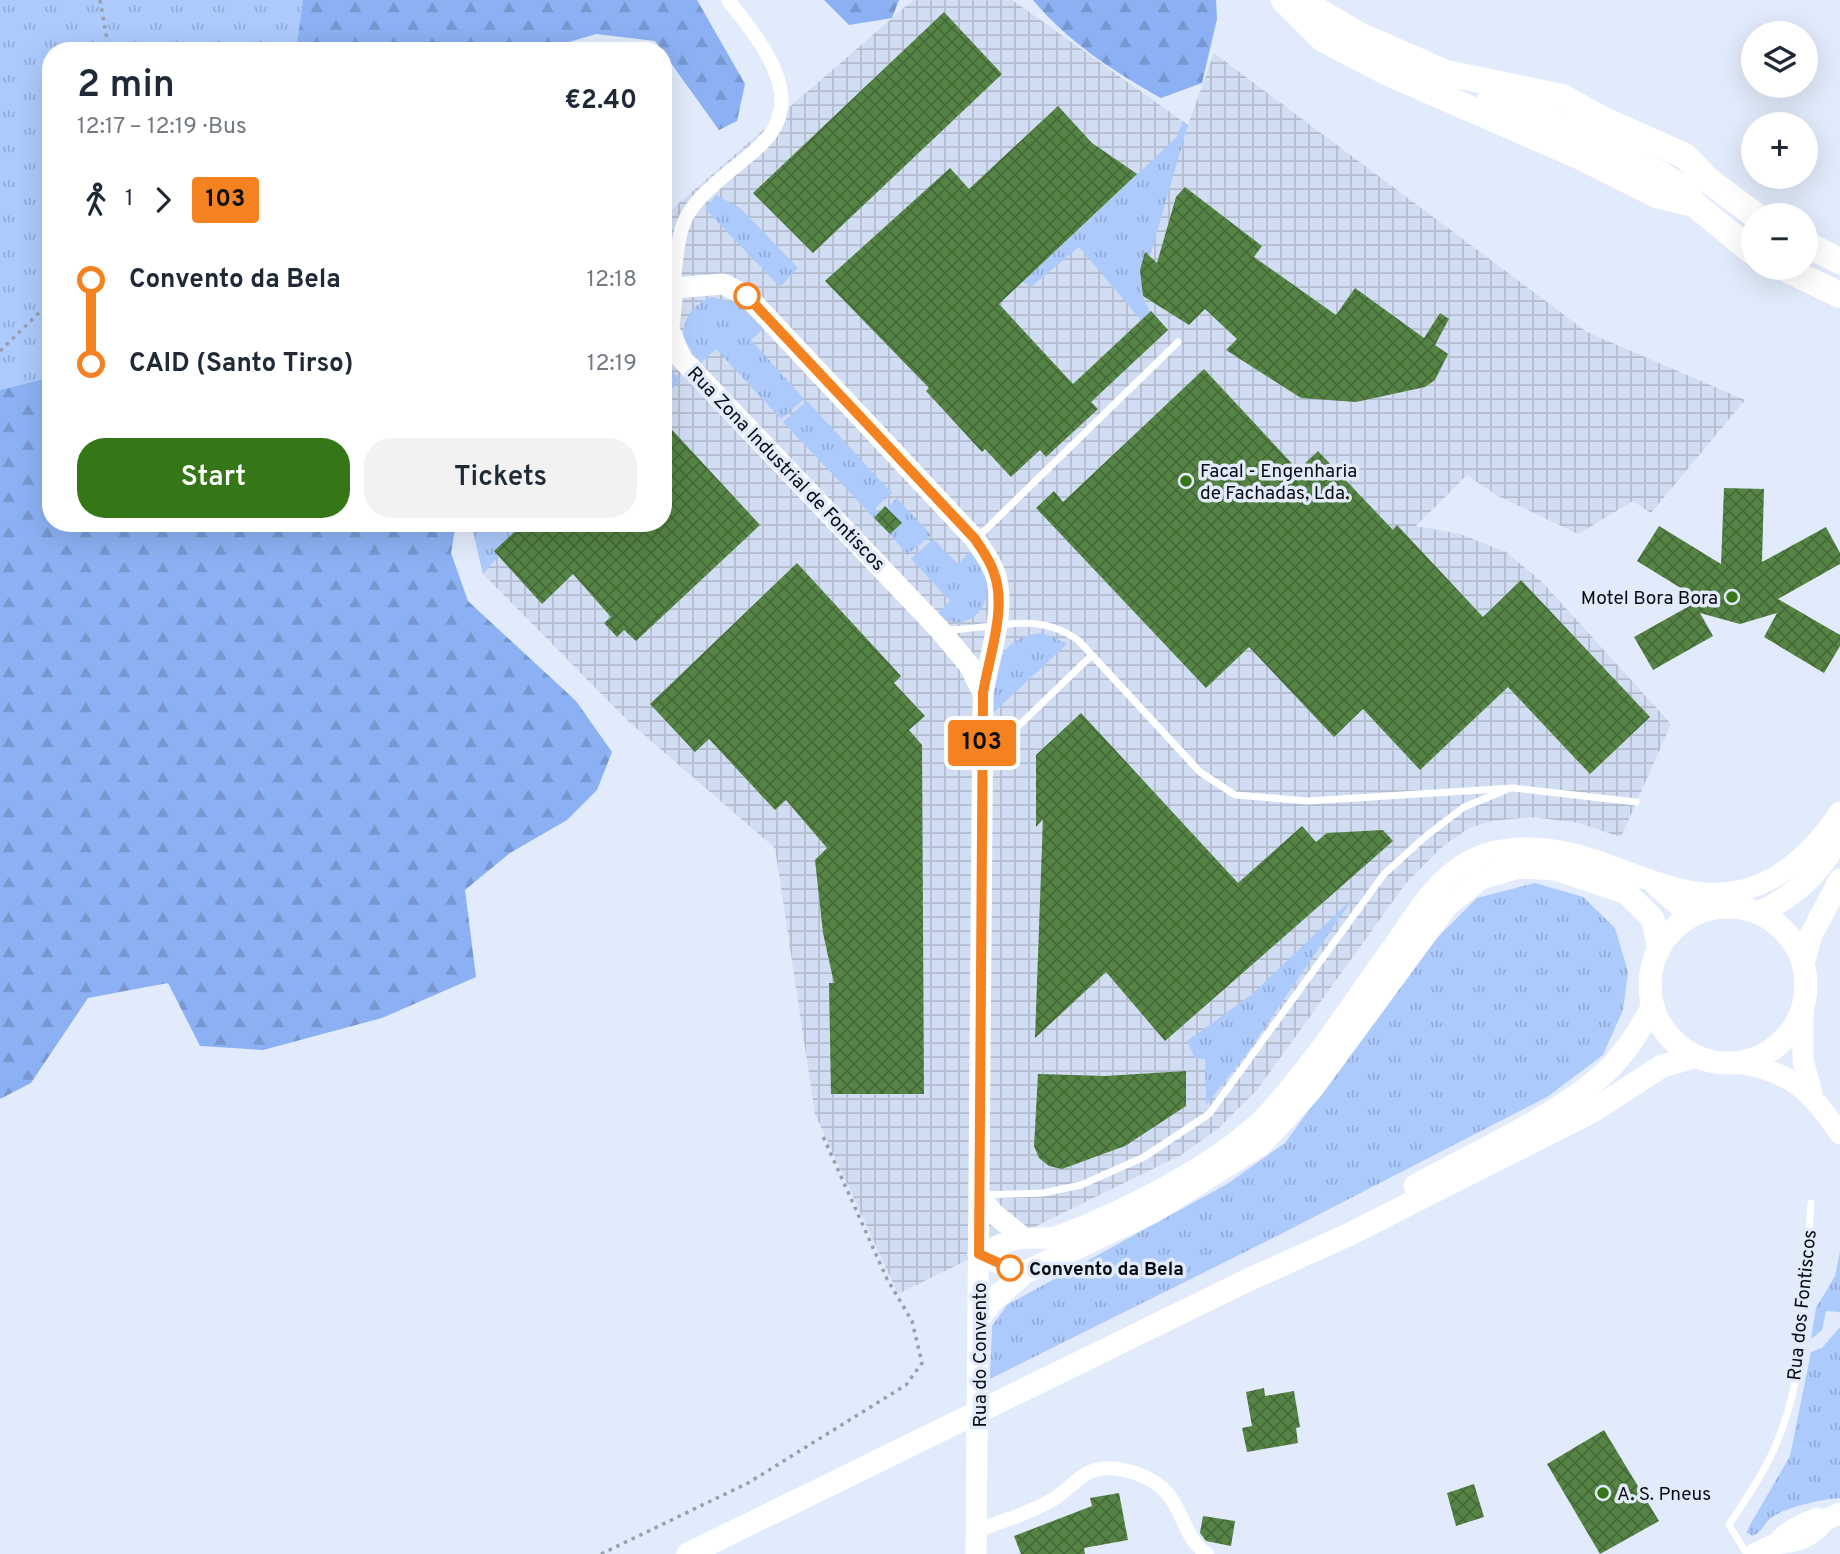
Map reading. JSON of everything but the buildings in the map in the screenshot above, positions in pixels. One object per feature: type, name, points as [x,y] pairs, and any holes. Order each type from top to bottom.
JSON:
[{"type":"highway","points":[[1284,0],[1323,38],[1386,72],[1450,98],[1486,100],[1540,116],[1660,174],[1681,187],[1694,204],[1741,242]]},
{"type":"highway","points":[[1308,0],[1318,11],[1359,35],[1446,73],[1525,91],[1674,167],[1708,180],[1741,205]]},
{"type":"highway","points":[[1332,0],[1359,35]]},
{"type":"highway","points":[[1818,235],[1840,243]]},
{"type":"highway","points":[[1818,250],[1840,261]]},
{"type":"highway","points":[[1809,280],[1840,295]]},
{"type":"main road","points":[[1759,913],[1800,890],[1823,864],[1840,837]]},
{"type":"main road","points":[[979,1318],[1000,1293],[1024,1273],[1154,1211],[1261,1144],[1311,1090],[1447,905],[1481,878],[1520,867],[1555,869],[1627,893],[1653,919],[1659,950]]},
{"type":"main road","points":[[1804,964],[1811,934],[1840,880]]},
{"type":"main road","points":[[1740,908],[1759,913],[1779,925],[1794,943],[1804,964],[1807,987],[1803,1009],[1793,1030],[1777,1047],[1758,1058],[1737,1063],[1716,1063],[1695,1056],[1676,1044],[1662,1027],[1653,1006],[1653,968],[1659,950],[1670,933],[1702,912],[1740,908]]},
{"type":"main road","points":[[1248,1280],[1577,1094],[1620,1058],[1653,1006]]},
{"type":"main road","points":[[688,1554],[1248,1280],[1348,1235],[1544,1138],[1591,1112],[1662,1066],[1695,1056]]},
{"type":"main road","points":[[979,1254],[1024,1273]]},
{"type":"street","points":[[672,271],[682,225],[690,212],[704,194],[772,133],[780,108],[779,84],[771,62],[761,43],[728,0]]},
{"type":"street","points":[[672,289],[723,284],[747,296],[975,539],[995,573],[998,587],[996,623],[983,693]]},
{"type":"street","name":"Rua Zona Industrial de Fontiscos","points":[[672,336],[681,358],[939,629],[969,665],[983,693]]},
{"type":"street","name":"Rua do Convento","points":[[976,1554],[983,693]]},
{"type":"street","points":[[979,1254],[1024,1238],[1040,1240],[1059,1236],[1162,1188],[1233,1145],[1270,1112],[1308,1065],[1429,893],[1469,861],[1507,848],[1556,847],[1679,889],[1718,894],[1748,889],[1781,875],[1810,852],[1840,812]]},
{"type":"street","points":[[1643,876],[1677,904],[1702,912]]},
{"type":"street","points":[[1803,1009],[1803,1060],[1812,1094],[1840,1134]]},
{"type":"street","points":[[1737,1063],[1773,1071],[1812,1094]]},
{"type":"street","points":[[979,1195],[993,1213],[1024,1238]]},
{"type":"street","points":[[976,1531],[1052,1501],[1088,1472],[1111,1469],[1131,1472],[1161,1487],[1180,1509],[1189,1537],[1207,1554]]},
{"type":"street","points":[[1755,1552],[1838,1514]]},
{"type":"lane","points":[[975,539],[1178,342]]},
{"type":"lane","points":[[939,629],[967,630],[996,623],[1043,623],[1063,629],[1092,655],[1200,772],[1234,795],[1308,802],[1513,788],[1636,802]]},
{"type":"lane","points":[[982,742],[999,740],[1009,735],[1092,655]]},
{"type":"lane","points":[[979,1195],[1043,1193],[1081,1185],[1144,1157],[1209,1114],[1384,874],[1426,836],[1464,807],[1513,788]]},
{"type":"lane","name":"Rua dos Fontiscos","points":[[1755,1552],[1728,1525],[1761,1474],[1779,1437],[1789,1406],[1801,1342],[1811,1203]]},
{"type":"path","points":[[100,0],[107,42]]},
{"type":"path","points":[[0,351],[42,309]]},
{"type":"path","points":[[601,1554],[748,1483],[906,1385],[922,1363],[912,1321],[887,1279],[822,1133]]},
{"type":"shaded area","points":[[913,0],[1012,0],[1188,125],[1214,53],[1587,332],[1745,400],[1651,513],[1633,501],[1578,534],[1496,495],[1467,475],[1416,526],[1460,534],[1506,552],[1542,582],[1671,724],[1621,837],[1579,823],[1532,817],[1492,821],[1469,828],[1443,846],[1406,883],[1257,1090],[1219,1128],[1181,1155],[898,1294],[815,1114],[775,848],[629,722],[483,574],[473,532],[672,532],[672,209]]},
{"type":"green space","points":[[0,0],[303,0],[297,42],[42,42],[42,379],[0,390]]},
{"type":"green space","points":[[303,0],[697,0],[745,84],[737,121],[719,130],[672,65],[672,42],[596,34],[569,42],[297,42]]},
{"type":"green space","points":[[824,0],[899,0],[892,18],[849,25]]},
{"type":"green space","points":[[1033,0],[1216,0],[1217,19],[1202,83],[1161,98],[1092,55],[1061,29]]},
{"type":"green space","points":[[1183,121],[1188,125],[1150,256],[1140,270],[1143,298],[1150,312],[1141,320],[1079,247],[1032,286],[1023,282],[1176,138]]},
{"type":"green space","points":[[716,195],[740,208],[798,268],[780,287],[705,209]]},
{"type":"green space","points":[[711,297],[737,303],[765,327],[751,340],[804,399],[781,419],[716,349],[701,363],[684,340],[685,325],[693,309]]},
{"type":"green space","points":[[672,372],[681,381],[672,388]]},
{"type":"green space","points":[[42,379],[42,532],[454,532],[451,553],[468,601],[576,701],[612,752],[597,790],[567,820],[510,853],[465,890],[476,977],[382,1018],[263,1050],[200,1046],[168,983],[88,998],[31,1083],[0,1099],[0,390]]},
{"type":"green space","points":[[807,401],[892,493],[875,508],[879,513],[874,518],[783,422]]},
{"type":"green space","points":[[897,498],[931,535],[907,555],[890,534],[901,523],[887,508]]},
{"type":"green space","points":[[473,532],[514,532],[494,551],[499,556],[483,574]]},
{"type":"green space","points":[[933,539],[958,564],[972,550],[981,567],[987,586],[986,596],[978,613],[963,622],[946,620],[937,614],[950,601],[911,559]]},
{"type":"green space","points":[[1043,633],[1067,644],[992,714],[996,672],[1006,650],[1027,636]]},
{"type":"green space","points":[[1535,883],[1583,897],[1615,928],[1628,972],[1623,1010],[1603,1055],[1547,1097],[990,1379],[992,1326],[1007,1305],[1227,1184],[1285,1143],[1426,949],[1477,898]]},
{"type":"green space","points":[[1353,898],[1248,1052],[1206,1105],[1205,1059],[1195,1058],[1187,1041],[1251,995]]},
{"type":"green space","points":[[1840,1252],[1840,1312],[1826,1311],[1822,1330],[1811,1339],[1816,1308],[1835,1276]]},
{"type":"green space","points":[[1840,1327],[1840,1498],[1785,1510],[1771,1518],[1752,1536],[1747,1532],[1750,1525],[1790,1456],[1811,1352],[1822,1348]]},
{"type":"bus line","name":"103","points":[[747,296],[975,539],[995,573],[998,587],[996,623],[983,693],[979,1254],[1010,1268]]},
{"type":"place","name":"Facal - Engenharia de Fachadas, Lda.","points":[[1186,481]]},
{"type":"place","name":"Motel Bora Bora","points":[[1732,597]]},
{"type":"place","name":"Convento da Bela","points":[[1010,1268]]},
{"type":"place","name":"A. S. Pneus","points":[[1603,1493]]}]
